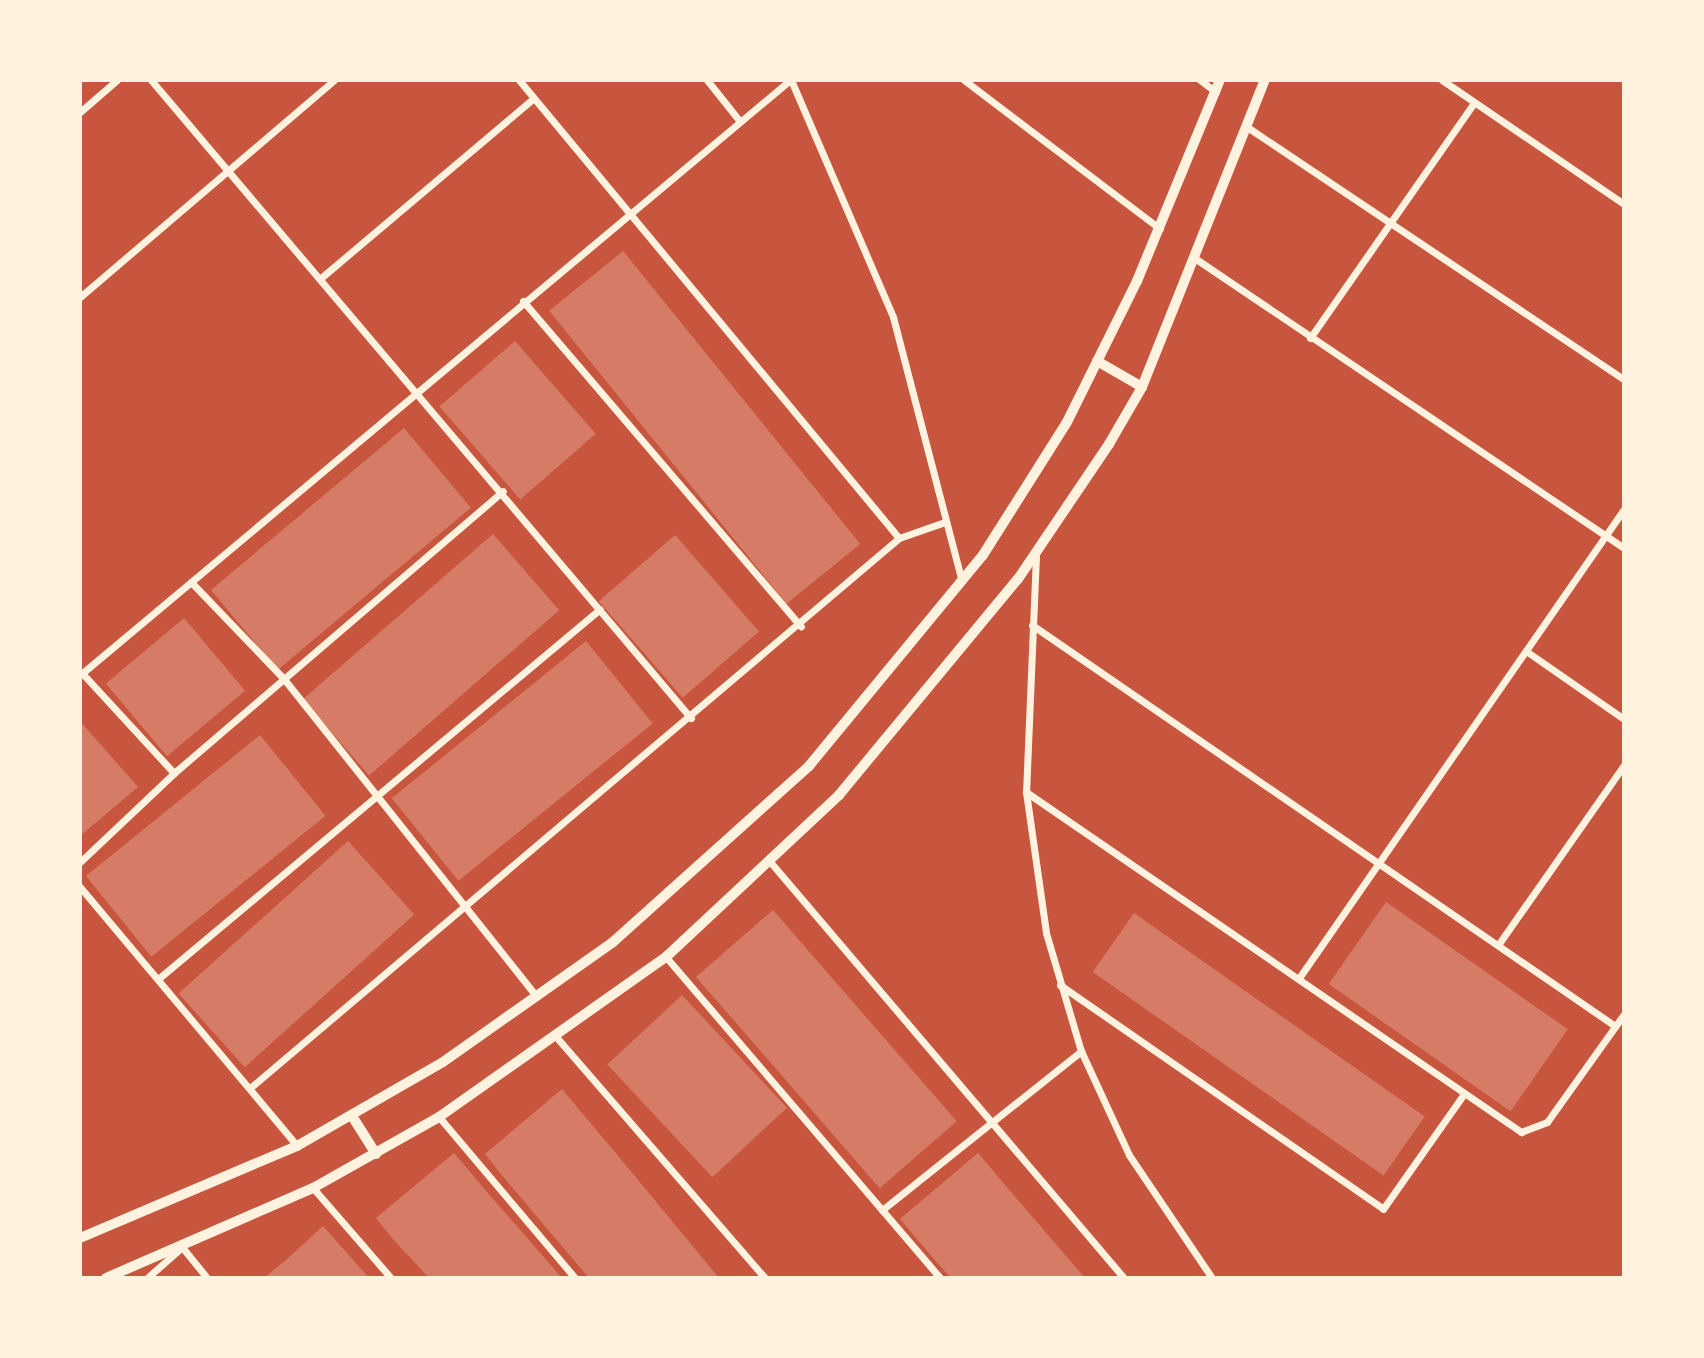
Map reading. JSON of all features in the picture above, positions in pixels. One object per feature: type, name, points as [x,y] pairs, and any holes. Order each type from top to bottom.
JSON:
[{"type":"street","points":[[80,112],[117,80]]},
{"type":"street","points":[[151,80],[322,277],[691,718]]},
{"type":"street","points":[[80,297],[334,80]]},
{"type":"street","points":[[519,80],[899,538]]},
{"type":"street","points":[[707,80],[738,119]]},
{"type":"street","points":[[174,773],[81,674],[628,210],[738,119],[791,80],[893,317],[919,402],[945,522],[962,581]]},
{"type":"street","points":[[964,80],[1160,229]]},
{"type":"street","points":[[1200,80],[1216,92]]},
{"type":"street","points":[[80,1238],[297,1146],[352,1116],[537,998],[613,942],[760,814],[877,690],[962,581],[1066,422],[1160,229],[1220,80]]},
{"type":"street","points":[[106,1278],[313,1188],[439,1117],[558,1039],[666,957],[772,864],[904,723],[1036,551],[1142,387],[1251,128],[1265,80]]},
{"type":"street","points":[[1442,80],[1623,204]]},
{"type":"street","points":[[322,277],[534,98]]},
{"type":"street","points":[[1310,338],[1474,103]]},
{"type":"street","points":[[1251,128],[1623,379]]},
{"type":"street","points":[[1196,259],[1623,548]]},
{"type":"street","points":[[523,301],[801,626]]},
{"type":"street","points":[[1097,361],[1142,387]]},
{"type":"street","points":[[80,862],[174,773],[503,491]]},
{"type":"street","points":[[1299,978],[1623,509]]},
{"type":"street","points":[[250,1088],[801,626],[899,538],[945,522]]},
{"type":"street","points":[[1036,551],[1026,792],[1060,985],[1081,1051],[1129,1155],[1212,1278]]},
{"type":"street","points":[[191,582],[284,679],[468,905],[537,998]]},
{"type":"street","points":[[158,979],[600,609]]},
{"type":"street","points":[[1032,625],[1615,1026]]},
{"type":"street","points":[[1526,651],[1623,719]]},
{"type":"street","points":[[1498,945],[1623,765]]},
{"type":"street","points":[[1026,792],[1299,978],[1463,1095],[1521,1132],[1535,1131],[1565,1100],[1623,1014]]},
{"type":"street","points":[[772,864],[1124,1278]]},
{"type":"street","points":[[80,887],[297,1146]]},
{"type":"street","points":[[666,957],[940,1278]]},
{"type":"street","points":[[1060,985],[1383,1209],[1463,1095]]},
{"type":"street","points":[[558,1039],[765,1278]]},
{"type":"street","points":[[883,1210],[1081,1051]]},
{"type":"street","points":[[352,1116],[376,1154]]},
{"type":"street","points":[[439,1117],[575,1278]]},
{"type":"street","points":[[313,1188],[391,1278]]},
{"type":"street","points":[[147,1278],[182,1247]]},
{"type":"street","points":[[182,1247],[207,1278]]},
{"type":"building","points":[[623,251],[860,544],[786,604],[549,311]]},
{"type":"building","points":[[515,341],[596,434],[520,499],[440,407]]},
{"type":"building","points":[[404,428],[471,508],[278,670],[211,590]]},
{"type":"building","points":[[493,534],[559,610],[369,776],[303,699]]},
{"type":"building","points":[[675,535],[759,632],[683,698],[599,601]]},
{"type":"building","points":[[184,618],[245,691],[167,756],[106,684]]},
{"type":"building","points":[[586,641],[653,723],[458,881],[392,798]]},
{"type":"building","points":[[80,721],[138,787],[80,836]]},
{"type":"building","points":[[260,735],[325,816],[151,957],[86,876]]},
{"type":"building","points":[[348,841],[414,915],[245,1067],[179,994]]},
{"type":"building","points":[[1386,902],[1568,1029],[1510,1111],[1329,984]]},
{"type":"building","points":[[773,910],[957,1121],[880,1188],[696,977]]},
{"type":"building","points":[[1134,913],[1425,1117],[1384,1176],[1093,972]]},
{"type":"building","points":[[682,995],[787,1108],[712,1177],[607,1065]]},
{"type":"building","points":[[562,1089],[719,1278],[589,1278],[500,1173],[485,1154]]},
{"type":"building","points":[[454,1153],[562,1278],[429,1278],[392,1238],[376,1218]]},
{"type":"building","points":[[978,1153],[1085,1278],[951,1278],[933,1258],[900,1219]]},
{"type":"building","points":[[323,1226],[369,1278],[264,1278],[286,1260]]}]
